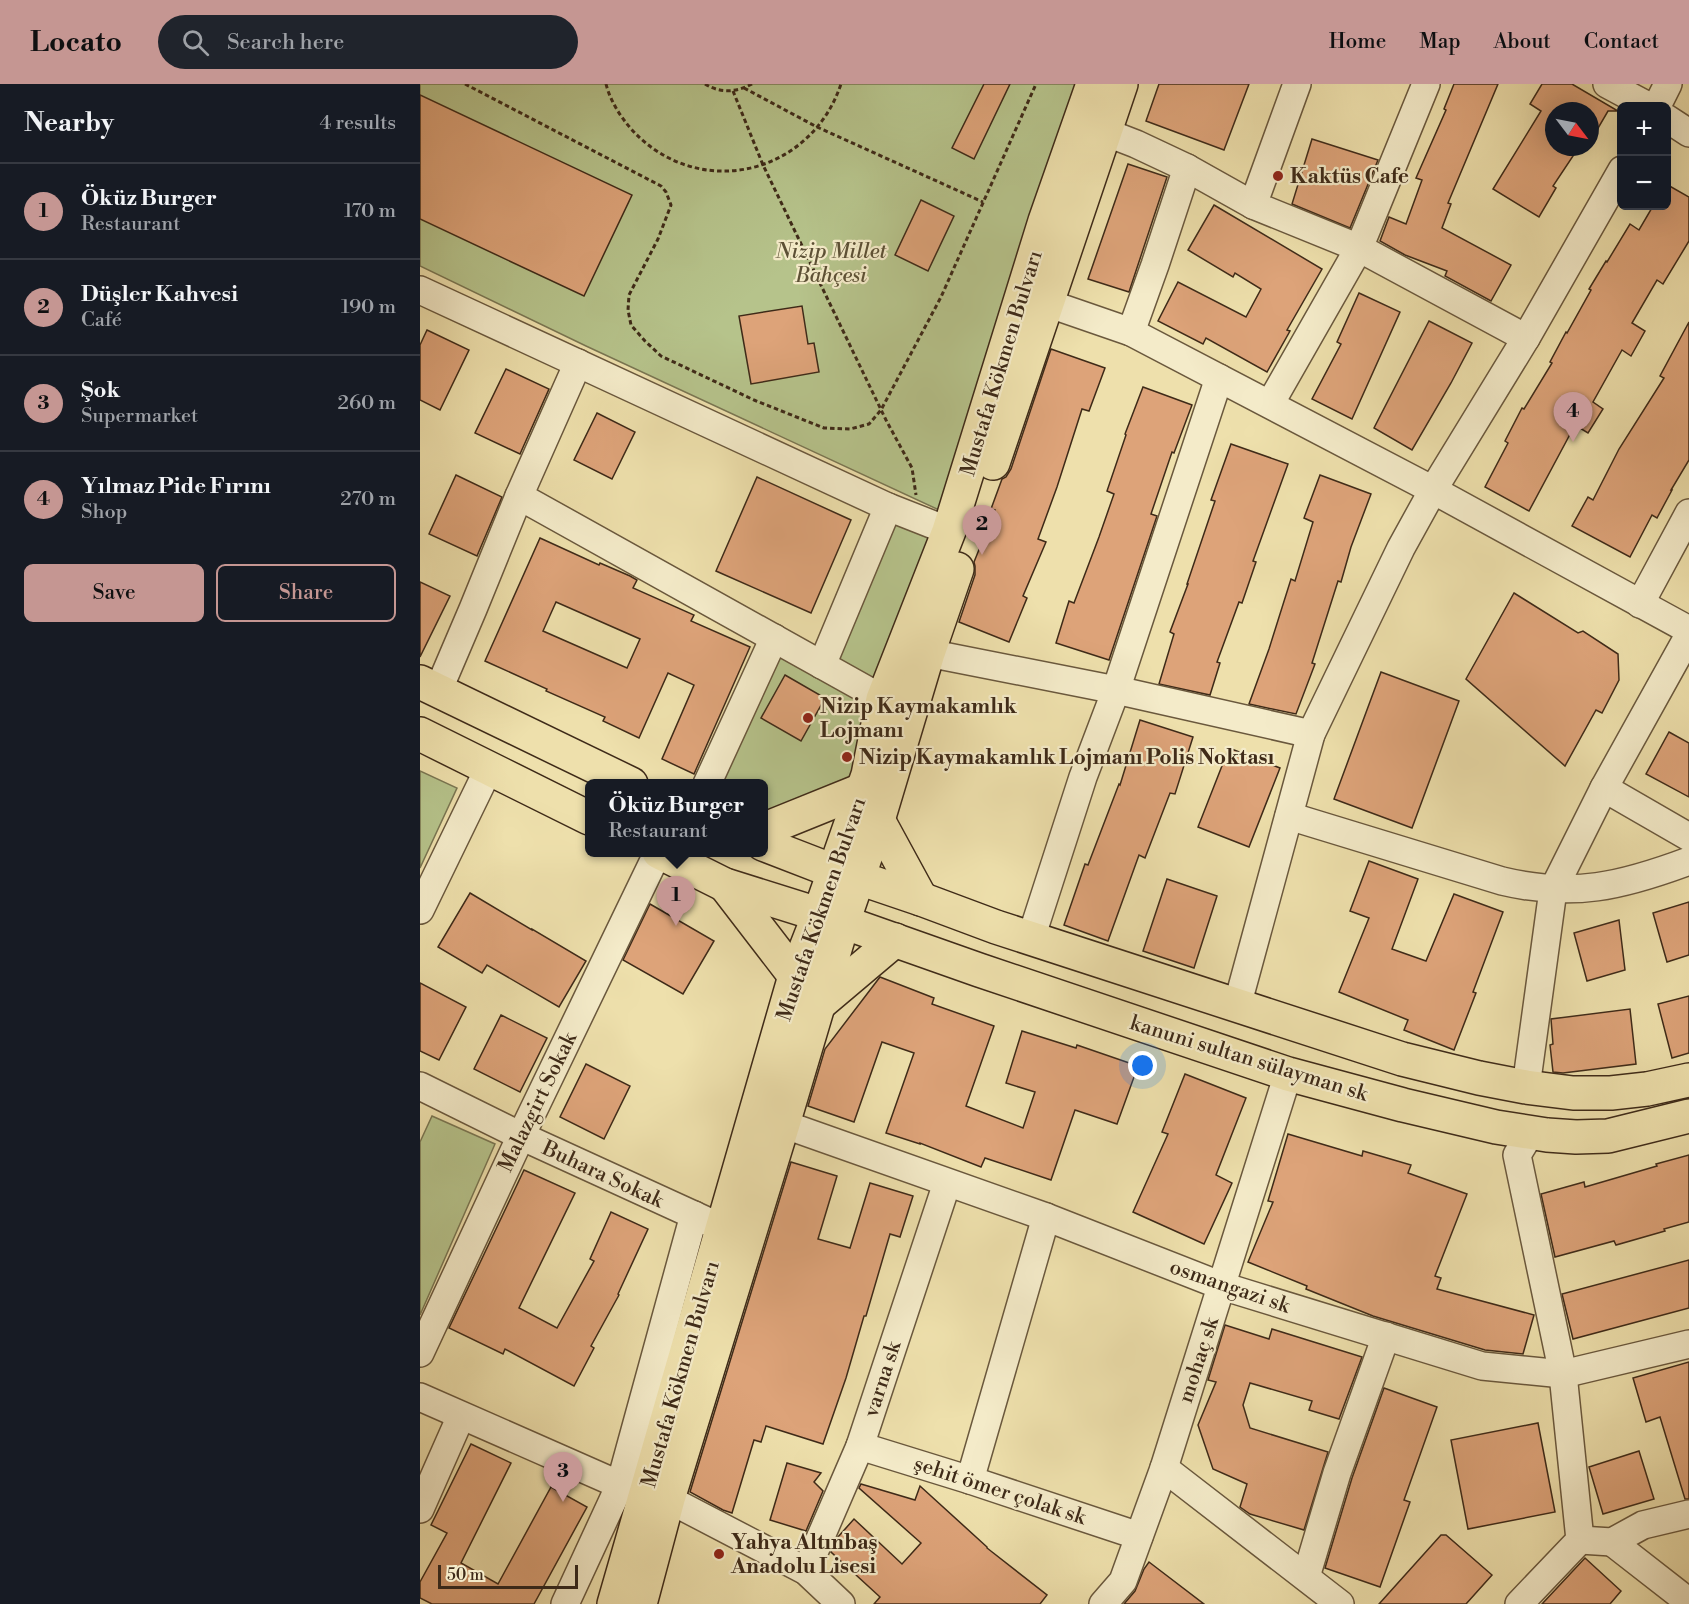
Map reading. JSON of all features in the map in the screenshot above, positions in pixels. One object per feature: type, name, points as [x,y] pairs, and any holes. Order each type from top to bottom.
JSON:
[{"type":"main road","name":"Mustafa Kökmen Bulvarı","points":[[614,1604],[645,1492],[708,1222],[795,976],[831,918],[846,875],[862,790],[868,775],[884,699],[934,525],[1093,84]]},
{"type":"main road","name":"Mustafa Kökmen Bulvarı","points":[[846,875],[878,820],[928,653],[1121,84]]},
{"type":"main road","points":[[429,687],[623,779]]},
{"type":"main road","points":[[420,734],[585,816]]},
{"type":"main road","points":[[768,828],[862,790]]},
{"type":"main road","points":[[878,820],[921,899]]},
{"type":"main road","points":[[768,846],[996,927],[1402,1059],[1479,1078],[1573,1093],[1611,1093],[1647,1089],[1689,1080]]},
{"type":"main road","name":"kanuni sultan sülayman sk","points":[[668,857],[724,885],[831,918],[1288,1074],[1403,1105],[1496,1127],[1576,1137],[1608,1136],[1689,1116]]},
{"type":"main road","points":[[724,885],[795,976]]},
{"type":"main road","points":[[640,1604],[645,1492],[783,1124],[818,1005],[831,918]]},
{"type":"main road","points":[[818,1005],[895,940]]},
{"type":"street","points":[[1253,205],[1296,84]]},
{"type":"street","points":[[1270,404],[1359,248],[1426,84]]},
{"type":"street","points":[[1607,84],[1641,102]]},
{"type":"street","points":[[1659,102],[1668,84]]},
{"type":"street","points":[[1671,121],[1689,132]]},
{"type":"street","points":[[1105,132],[1187,168],[1253,205],[1359,248],[1526,338]]},
{"type":"street","points":[[1131,332],[1187,168]]},
{"type":"street","points":[[1237,1006],[1311,734],[1401,548],[1433,490],[1526,338],[1617,179]]},
{"type":"street","points":[[420,290],[888,507],[934,525]]},
{"type":"street","points":[[1047,303],[1131,332],[1433,490],[1689,630]]},
{"type":"street","points":[[429,687],[473,609],[519,496],[578,363]]},
{"type":"street","points":[[1032,938],[1083,777],[1116,690],[1219,378]]},
{"type":"street","points":[[519,496],[884,699]]},
{"type":"street","points":[[822,665],[888,507]]},
{"type":"street","points":[[1640,604],[1689,513]]},
{"type":"street","points":[[1526,1087],[1553,890],[1604,788],[1689,635]]},
{"type":"street","points":[[709,779],[774,638]]},
{"type":"street","points":[[928,653],[1116,690],[1311,734]]},
{"type":"street","points":[[420,910],[489,768]]},
{"type":"street","points":[[1604,788],[1689,837]]},
{"type":"street","points":[[1289,816],[1502,880],[1527,887],[1553,890],[1584,889],[1616,884],[1689,861]]},
{"type":"street","name":"Malazgirt Sokak","points":[[420,1353],[520,1136],[656,857]]},
{"type":"street","name":"mohaç sk","points":[[1103,1604],[1122,1581],[1164,1468],[1288,1074]]},
{"type":"street","name":"Buhara Sokak","points":[[422,1092],[708,1222]]},
{"type":"street","name":"osmangazi sk","points":[[783,1124],[1046,1217],[1222,1286],[1482,1366],[1563,1374],[1689,1344]]},
{"type":"street","points":[[1520,1604],[1580,1540],[1563,1374],[1517,1155],[1531,1132]]},
{"type":"street","name":"varna sk","points":[[806,1571],[860,1446],[947,1183]]},
{"type":"street","points":[[970,1479],[1046,1217]]},
{"type":"street","points":[[1306,1577],[1337,1473],[1386,1336]]},
{"type":"street","points":[[420,1397],[645,1492],[806,1571],[841,1604]]},
{"type":"street","points":[[420,1509],[461,1416]]},
{"type":"street","name":"şehit ömer çolak sk","points":[[860,1446],[970,1479],[1139,1536]]},
{"type":"street","points":[[1164,1468],[1340,1604]]},
{"type":"street","points":[[565,1604],[645,1492]]},
{"type":"street","points":[[1580,1540],[1612,1542],[1643,1525],[1689,1514]]},
{"type":"street","points":[[1612,1542],[1689,1602]]},
{"type":"path","points":[[465,84],[661,186],[666,192],[671,205],[658,238],[629,295],[628,310],[632,325],[661,356],[754,400],[824,428],[850,429],[869,424],[881,410],[941,297],[1036,84]]},
{"type":"path","points":[[606,84],[618,111],[632,131],[650,148],[671,160],[694,168],[719,172],[763,165],[789,153],[809,137],[825,119],[841,84]]},
{"type":"path","points":[[705,84],[722,91],[733,91],[752,84]]},
{"type":"path","points":[[744,88],[817,127],[984,202]]},
{"type":"path","points":[[733,91],[763,165],[881,410],[912,468],[934,525]]},
{"type":"green space","name":"Nizip Millet Bahçesi","points":[[420,84],[1079,84],[939,510],[420,266]]},
{"type":"green space","points":[[888,507],[949,531],[868,775],[768,827],[768,779],[709,779],[774,638],[822,665]]},
{"type":"green space","points":[[420,771],[457,788],[420,868]]},
{"type":"green space","points":[[432,1116],[495,1144],[420,1315],[420,1142]]},
{"type":"building","points":[[984,84],[1010,84],[974,159],[952,148]]},
{"type":"building","points":[[1159,84],[1249,84],[1224,150],[1146,121]]},
{"type":"building","points":[[1454,84],[1498,84],[1448,203],[1451,204],[1442,228],[1511,265],[1491,301],[1445,276],[1447,271],[1405,255],[1380,241],[1389,217],[1406,224],[1422,180],[1416,178],[1446,110],[1444,109]]},
{"type":"building","points":[[1542,84],[1572,84],[1617,110],[1608,111],[1599,126],[1599,102],[1545,102],[1545,156],[1573,156],[1553,186],[1556,188],[1539,217],[1493,189],[1541,111],[1530,104]]},
{"type":"building","points":[[420,95],[632,195],[584,296],[420,219]]},
{"type":"building","points":[[1312,139],[1378,160],[1350,228],[1292,204]]},
{"type":"building","points":[[1128,164],[1167,177],[1129,292],[1088,279]]},
{"type":"building","points":[[1671,187],[1689,197],[1689,241],[1663,284],[1657,280],[1632,323],[1645,331],[1631,356],[1622,350],[1593,402],[1603,409],[1588,433],[1575,425],[1529,511],[1485,487],[1508,443],[1505,441],[1522,408],[1524,409],[1552,363],[1550,362],[1566,332],[1591,290],[1589,289],[1630,224],[1639,230],[1651,210],[1671,210]]},
{"type":"building","points":[[921,200],[954,216],[928,271],[895,255]]},
{"type":"building","points":[[1214,205],[1322,269],[1287,330],[1290,331],[1267,372],[1206,338],[1203,344],[1158,321],[1178,282],[1246,317],[1261,289],[1235,273],[1233,277],[1188,250]]},
{"type":"building","points":[[1359,293],[1400,312],[1352,419],[1312,399],[1341,344],[1337,342]]},
{"type":"building","points":[[802,306],[808,344],[814,343],[819,372],[751,384],[739,316]]},
{"type":"building","points":[[1429,321],[1472,343],[1412,450],[1374,428]]},
{"type":"building","points":[[1689,322],[1689,460],[1657,518],[1652,515],[1630,557],[1572,526],[1588,497],[1593,500],[1619,449],[1664,378],[1660,376]]},
{"type":"building","points":[[427,330],[469,350],[440,410],[420,400],[420,345]]},
{"type":"building","points":[[1051,349],[1105,368],[1089,411],[1082,409],[1038,539],[1046,542],[1023,596],[1027,598],[1009,642],[959,622],[975,575],[974,562],[995,510],[991,509],[1002,479],[1011,469]]},
{"type":"building","points":[[506,369],[549,389],[520,454],[475,433]]},
{"type":"building","points":[[1143,387],[1192,405],[1174,453],[1172,452],[1151,514],[1157,516],[1109,660],[1056,643],[1069,601],[1074,603],[1114,494],[1107,491]]},
{"type":"building","points":[[597,413],[635,432],[612,479],[574,460]]},
{"type":"building","points":[[1231,444],[1288,464],[1253,561],[1256,562],[1242,603],[1239,602],[1217,662],[1220,663],[1210,695],[1159,684],[1174,634],[1170,632],[1215,501],[1211,500]]},
{"type":"building","points":[[456,475],[502,497],[477,556],[429,534]]},
{"type":"building","points":[[1320,475],[1371,494],[1351,547],[1341,582],[1338,581],[1312,663],[1315,664],[1296,714],[1249,704],[1291,579],[1295,581],[1313,522],[1304,518]]},
{"type":"building","points":[[757,477],[851,520],[811,613],[716,571]]},
{"type":"building","points":[[540,538],[599,565],[600,563],[630,576],[637,580],[633,588],[694,615],[691,621],[750,647],[694,774],[662,759],[694,685],[668,673],[639,738],[603,721],[605,717],[485,661]],"holes":[[[556,602],[640,639],[627,668],[543,631]]]},
{"type":"building","points":[[420,582],[450,596],[420,657]]},
{"type":"building","points":[[1514,593],[1578,633],[1583,631],[1618,654],[1619,680],[1602,713],[1596,710],[1565,766],[1466,679]]},
{"type":"building","points":[[1381,672],[1459,701],[1412,828],[1334,799]]},
{"type":"building","name":"Nizip Kaymakamlık Lojmanı","points":[[785,675],[825,698],[801,741],[761,718]]},
{"type":"building","points":[[1140,720],[1193,737],[1175,794],[1170,793],[1145,858],[1139,855],[1108,941],[1064,925],[1085,864],[1088,865],[1120,785]]},
{"type":"building","points":[[1669,732],[1689,743],[1689,797],[1646,774]]},
{"type":"building","points":[[1229,748],[1280,768],[1249,847],[1198,827]]},
{"type":"building","points":[[1369,861],[1418,879],[1392,949],[1426,961],[1454,894],[1503,912],[1454,1050],[1404,1030],[1408,1020],[1339,992],[1369,918],[1350,911]]},
{"type":"building","points":[[1167,879],[1217,896],[1194,968],[1143,951]]},
{"type":"building","points":[[470,893],[586,961],[559,1007],[487,965],[482,973],[438,947]]},
{"type":"building","points":[[1689,902],[1689,955],[1667,962],[1653,913]]},
{"type":"building","points":[[650,904],[714,941],[683,994],[623,960]]},
{"type":"building","points":[[1619,920],[1625,970],[1587,981],[1574,933]]},
{"type":"building","points":[[880,977],[934,998],[932,1004],[994,1026],[966,1106],[1023,1128],[1035,1092],[1006,1083],[1022,1031],[1076,1048],[1077,1045],[1138,1066],[1117,1124],[1075,1110],[1051,1180],[985,1158],[981,1167],[920,1143],[886,1133],[914,1053],[882,1042],[854,1122],[808,1106],[825,1049]]},
{"type":"building","points":[[420,983],[466,1007],[439,1060],[420,1051]]},
{"type":"building","points":[[1689,996],[1689,1053],[1672,1058],[1658,1004]]},
{"type":"building","points":[[1630,1009],[1636,1064],[1563,1073],[1553,1072],[1550,1045],[1553,1044],[1551,1019]]},
{"type":"building","points":[[501,1015],[547,1038],[520,1092],[474,1069]]},
{"type":"building","points":[[586,1064],[630,1086],[604,1139],[560,1117]]},
{"type":"building","points":[[1185,1074],[1246,1098],[1216,1175],[1232,1183],[1204,1244],[1133,1212],[1168,1134],[1162,1132]]},
{"type":"building","points":[[1288,1134],[1362,1156],[1363,1151],[1411,1165],[1408,1173],[1467,1194],[1435,1276],[1441,1278],[1437,1289],[1534,1315],[1523,1354],[1485,1350],[1373,1316],[1248,1262],[1273,1202],[1268,1201]]},
{"type":"building","points":[[1689,1155],[1689,1222],[1616,1245],[1614,1241],[1555,1257],[1541,1194],[1584,1182],[1585,1187]]},
{"type":"building","points":[[791,1162],[837,1176],[818,1239],[850,1248],[870,1183],[913,1196],[900,1237],[890,1234],[866,1316],[864,1316],[823,1444],[766,1426],[761,1442],[754,1440],[732,1513],[690,1492]]},
{"type":"building","points":[[524,1170],[575,1193],[519,1308],[557,1328],[594,1261],[590,1259],[611,1212],[648,1229],[619,1295],[591,1346],[594,1348],[574,1386],[505,1349],[503,1354],[449,1328]]},
{"type":"building","points":[[1689,1260],[1689,1308],[1573,1339],[1562,1294]]},
{"type":"building","points":[[1225,1325],[1269,1339],[1272,1329],[1362,1357],[1339,1419],[1309,1410],[1312,1401],[1250,1383],[1243,1405],[1250,1428],[1328,1452],[1304,1530],[1250,1514],[1240,1507],[1247,1484],[1213,1469],[1198,1425],[1216,1382],[1208,1380]]},
{"type":"building","points":[[1689,1362],[1689,1499],[1685,1499],[1660,1417],[1646,1422],[1633,1378]]},
{"type":"building","points":[[1384,1388],[1437,1407],[1404,1500],[1410,1502],[1380,1587],[1325,1568],[1352,1478]]},
{"type":"building","points":[[1538,1423],[1555,1512],[1468,1529],[1451,1440]]},
{"type":"building","points":[[471,1444],[511,1463],[461,1563],[498,1584],[551,1487],[587,1507],[534,1604],[432,1604],[420,1598],[420,1582],[447,1533],[431,1525]]},
{"type":"building","points":[[1639,1451],[1654,1499],[1603,1514],[1589,1467]]},
{"type":"building","points":[[787,1463],[821,1473],[814,1482],[823,1491],[806,1531],[770,1520]]},
{"type":"building","points":[[861,1484],[915,1500],[920,1486],[987,1548],[1047,1595],[1040,1604],[874,1604],[880,1597],[831,1552],[838,1537],[854,1519],[902,1564],[921,1543],[859,1488]]},
{"type":"building","points":[[1441,1535],[1446,1535],[1492,1575],[1466,1604],[1379,1604]]},
{"type":"building","points":[[1585,1558],[1621,1591],[1610,1604],[1542,1604]]},
{"type":"building","points":[[1149,1562],[1204,1604],[1124,1604],[1135,1591]]},
{"type":"place","name":"Kaktüs Cafe","points":[[1278,176]]},
{"type":"place","name":"Yılmaz Pide Fırını","points":[[1573,442]]},
{"type":"place","name":"Düşler Kahvesi","points":[[982,555]]},
{"type":"place","name":"Nizip Kaymakamlık Lojmanı","points":[[808,718]]},
{"type":"place","name":"Nizip Kaymakamlık Lojmanı Polis Noktası","points":[[847,757]]},
{"type":"place","name":"Öküz Burger","points":[[676,926]]},
{"type":"place","name":"Şok","points":[[563,1502]]},
{"type":"place","name":"Yahya Altınbaş Anadolu Lisesi","points":[[719,1554]]}]
